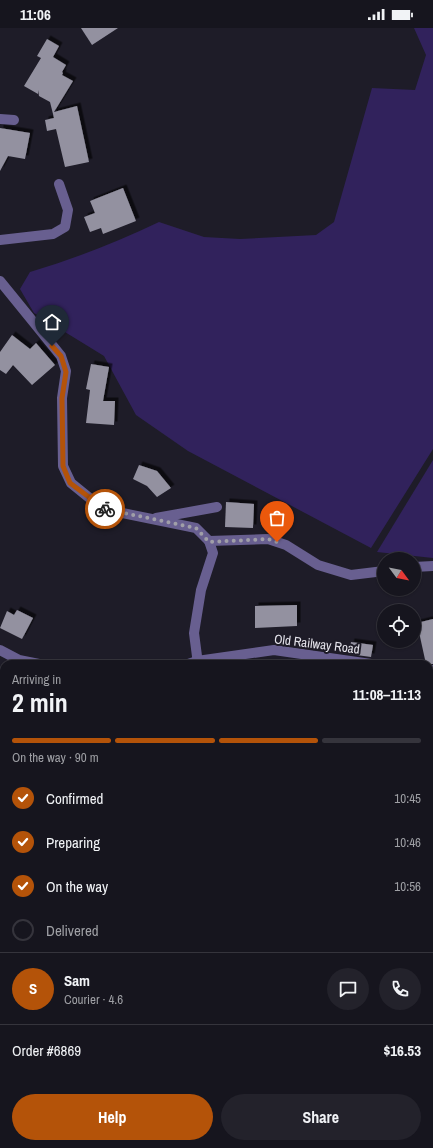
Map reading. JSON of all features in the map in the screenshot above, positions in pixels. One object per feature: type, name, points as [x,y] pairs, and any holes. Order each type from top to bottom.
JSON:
[{"type":"street","points":[[0,119],[14,120]]},
{"type":"street","points":[[0,240],[52,234],[65,227],[68,210],[59,184]]},
{"type":"street","points":[[0,281],[61,356],[66,372],[62,398],[63,466],[70,483],[103,509],[196,528],[209,542],[213,553],[201,590],[194,633],[195,660]]},
{"type":"street","points":[[150,519],[217,506]]},
{"type":"street","points":[[209,542],[268,539],[286,544],[318,565],[351,575],[377,572]]},
{"type":"street","points":[[421,567],[433,566]]},
{"type":"street","points":[[0,650],[19,660]]},
{"type":"street","name":"Old Railway Road","points":[[213,660],[274,650],[343,660]]},
{"type":"shaded area","points":[[414,28],[433,28],[433,449],[371,548],[188,451],[136,415],[104,356],[34,313],[20,289],[30,272],[95,250],[159,222],[204,237],[240,239],[316,235],[334,222],[372,88],[415,90],[426,55]]},
{"type":"shaded area","points":[[433,460],[433,558],[421,557],[421,552],[377,552]]},
{"type":"building","points":[[81,28],[118,28],[92,45]]},
{"type":"building","points":[[47,39],[59,46],[53,57],[66,65],[62,75],[73,81],[54,112],[77,106],[89,162],[65,167],[56,129],[47,131],[45,120],[54,118],[50,102],[39,96],[38,90],[38,94],[24,86],[41,58],[37,56]]},
{"type":"building","points":[[0,128],[30,133],[25,159],[8,156],[0,171]]},
{"type":"building","points":[[123,188],[136,221],[103,234],[101,228],[90,232],[84,217],[95,213],[90,201]]},
{"type":"building","points":[[12,335],[30,349],[36,343],[55,365],[32,385],[13,365],[6,374],[0,370],[0,352]]},
{"type":"building","points":[[91,364],[109,367],[103,401],[115,401],[114,425],[86,423],[90,390],[86,389]]},
{"type":"building","points":[[139,465],[157,471],[171,488],[157,497],[147,486],[133,479]]},
{"type":"building","points":[[226,502],[254,504],[253,528],[225,527]]},
{"type":"building","points":[[297,605],[297,626],[255,628],[255,606]]},
{"type":"building","points":[[17,610],[33,618],[22,639],[0,628],[7,611],[14,615]]},
{"type":"building","points":[[433,619],[433,660],[425,660],[421,641],[421,622]]},
{"type":"building","points":[[351,642],[373,645],[371,657],[349,654]]},
{"type":"way so far","points":[[105,509],[196,528],[209,542],[268,539],[277,542]]},
{"type":"route","points":[[52,346],[61,356],[66,372],[62,398],[63,466],[70,483],[105,509]]}]
